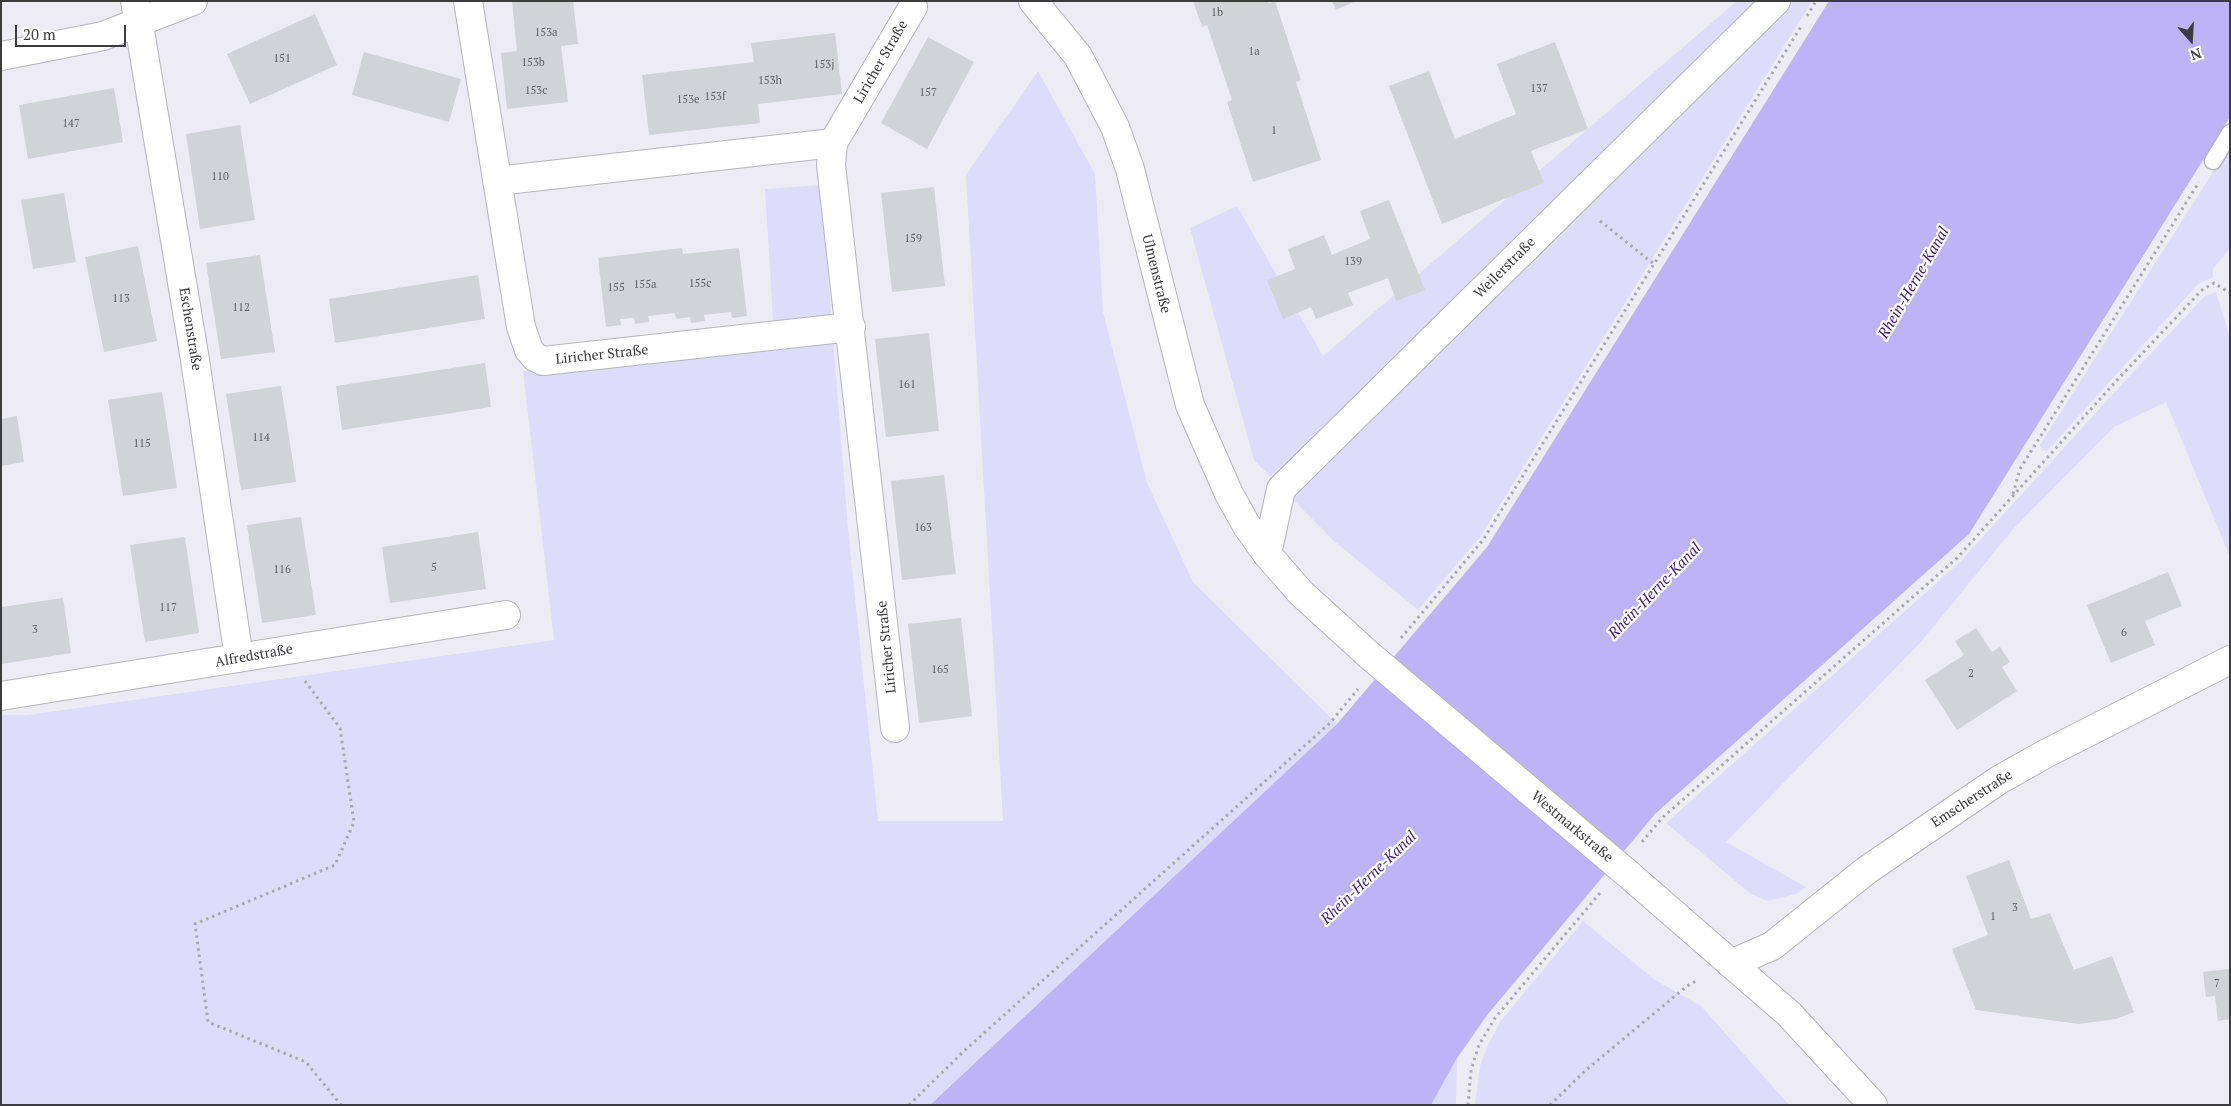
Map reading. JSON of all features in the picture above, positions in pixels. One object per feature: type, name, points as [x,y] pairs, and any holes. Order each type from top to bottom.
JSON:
[{"type":"street","points":[[1,56],[103,36],[137,11],[193,1]]},
{"type":"street","name":"Liricher Straße","points":[[468,1],[520,327],[529,350],[535,357],[543,361],[851,327]]},
{"type":"street","name":"Ulmenstraße","points":[[1033,1],[1078,56],[1115,127],[1130,169],[1190,405],[1229,494],[1247,526],[1267,554]]},
{"type":"street","name":"Weilerstraße","points":[[1267,554],[1281,489],[1776,1]]},
{"type":"street","name":"Liricher Straße","points":[[896,728],[831,165],[833,143],[913,7]]},
{"type":"street","name":"Eschenstraße","points":[[137,11],[195,360],[239,658]]},
{"type":"street","points":[[497,181],[833,143]]},
{"type":"street","name":"Westmarkstraße","points":[[1267,554],[1301,592],[1616,881],[1731,964],[1788,1014],[1873,1105]]},
{"type":"street","name":"Alfredstraße","points":[[1,696],[506,615]]},
{"type":"street","name":"Emscherstraße","points":[[1731,964],[1772,946],[1867,870],[2000,780],[2047,753],[2230,660]]},
{"type":"lane","points":[[2213,161],[2230,133]]},
{"type":"path","points":[[1400,639],[1483,540],[1816,1]]},
{"type":"path","points":[[2012,496],[2020,469],[2091,352],[2213,161]]},
{"type":"path","points":[[1573,201],[1654,264]]},
{"type":"path","points":[[1636,849],[1662,818],[1957,558],[2202,290],[2214,283],[2230,293]]},
{"type":"path","points":[[282,651],[340,728],[354,822],[335,865],[195,924],[196,934],[208,1022],[306,1062],[340,1105]]},
{"type":"path","points":[[909,1105],[971,1044],[1330,723],[1362,685]]},
{"type":"path","points":[[1468,1105],[1471,1070],[1479,1045],[1495,1018],[1616,881]]},
{"type":"path","points":[[1550,1105],[1586,1070],[1687,986],[1731,964]]},
{"type":"shaded area","points":[[1737,1],[1812,1],[1480,537],[1418,610],[1334,541],[1254,460],[1190,228],[1237,206],[1323,356]]},
{"type":"shaded area","points":[[1038,71],[1095,174],[1103,312],[1147,483],[1193,582],[1337,724],[930,1105],[1,1105],[1,715],[28,715],[554,640],[523,371],[774,336],[765,189],[821,185],[848,529],[878,821],[1003,821],[966,175]]},
{"type":"shaded area","points":[[2230,145],[2230,248],[2213,269],[2213,277],[2198,284],[2047,451],[2042,450],[2040,445]]},
{"type":"shaded area","points":[[2216,292],[2230,337],[2230,557],[2166,402],[2114,427],[2014,528],[1921,642],[1726,842],[1806,887],[1796,894],[1767,901],[1751,894],[1666,823],[1959,563],[2205,296]]},
{"type":"shaded area","points":[[1583,921],[1655,980],[1701,1006],[1789,1105],[1475,1105],[1480,1066],[1500,1022]]},
{"type":"shaded area","points":[[1457,1058],[1456,1105],[1431,1105]]},
{"type":"water","name":"Rhein-Herne-Kanal","points":[[1829,1],[2230,1],[2230,117],[1969,534],[1655,814],[1488,1014],[1457,1058],[1431,1105],[930,1105],[1337,724],[1487,547]]},
{"type":"building","points":[[512,1],[573,1],[578,44],[561,46],[568,102],[507,109],[501,53],[517,51]]},
{"type":"building","points":[[1193,1],[1268,1],[1269,3],[1275,1],[1301,80],[1296,82],[1321,160],[1253,182],[1227,102],[1232,100],[1207,25],[1202,27]]},
{"type":"building","points":[[1332,1],[1356,1],[1336,10]]},
{"type":"building","points":[[315,14],[337,65],[250,104],[227,54]]},
{"type":"building","points":[[835,33],[842,94],[758,104],[760,123],[649,135],[642,75],[754,62],[751,43]]},
{"type":"building","points":[[928,37],[974,62],[927,149],[881,123]]},
{"type":"building","points":[[1555,42],[1588,129],[1531,151],[1544,183],[1442,224],[1389,86],[1429,71],[1455,139],[1516,114],[1497,64]]},
{"type":"building","points":[[364,52],[461,79],[449,122],[352,95]]},
{"type":"building","points":[[114,88],[123,142],[28,159],[19,105]]},
{"type":"building","points":[[240,125],[255,220],[200,229],[186,134]]},
{"type":"building","points":[[934,187],[945,286],[892,292],[881,193]]},
{"type":"building","points":[[64,193],[76,262],[33,269],[21,200]]},
{"type":"building","points":[[1389,200],[1425,290],[1396,301],[1388,278],[1348,293],[1353,305],[1316,319],[1311,307],[1283,319],[1267,280],[1295,269],[1288,249],[1324,235],[1332,255],[1370,239],[1360,211]]},
{"type":"building","points":[[138,246],[157,341],[104,352],[85,257]]},
{"type":"building","points":[[682,248],[683,254],[739,248],[747,316],[732,318],[731,312],[704,315],[705,321],[691,323],[690,317],[676,319],[675,313],[648,316],[649,322],[635,324],[634,318],[620,319],[621,325],[606,327],[598,258]]},
{"type":"building","points":[[260,255],[275,352],[221,359],[206,263]]},
{"type":"building","points":[[478,275],[485,319],[335,343],[329,299]]},
{"type":"building","points":[[929,333],[939,431],[886,437],[875,339]]},
{"type":"building","points":[[485,363],[491,407],[342,430],[336,386]]},
{"type":"building","points":[[281,386],[296,482],[241,490],[226,394]]},
{"type":"building","points":[[162,392],[177,488],[123,496],[108,400]]},
{"type":"building","points":[[17,416],[24,462],[1,466],[1,419]]},
{"type":"building","points":[[944,475],[956,574],[902,580],[891,481]]},
{"type":"building","points":[[301,517],[316,615],[262,623],[247,525]]},
{"type":"building","points":[[478,532],[486,589],[390,603],[382,547]]},
{"type":"building","points":[[185,537],[199,633],[145,642],[130,545]]},
{"type":"building","points":[[2168,572],[2182,606],[2145,621],[2155,645],[2111,663],[2087,605]]},
{"type":"building","points":[[63,598],[71,653],[1,664],[1,607]]},
{"type":"building","points":[[961,618],[972,716],[919,723],[908,624]]},
{"type":"building","points":[[1976,628],[1992,652],[2000,647],[2010,662],[2002,667],[2017,691],[1957,730],[1925,680],[1964,655],[1955,641]]},
{"type":"building","points":[[2009,860],[2031,919],[2050,913],[2074,970],[2112,956],[2134,1012],[2116,1019],[2079,1024],[1976,1010],[1952,949],[1988,935],[1966,876]]},
{"type":"building","points":[[2230,969],[2230,1019],[2218,1021],[2215,996],[2206,997],[2203,972]]}]
